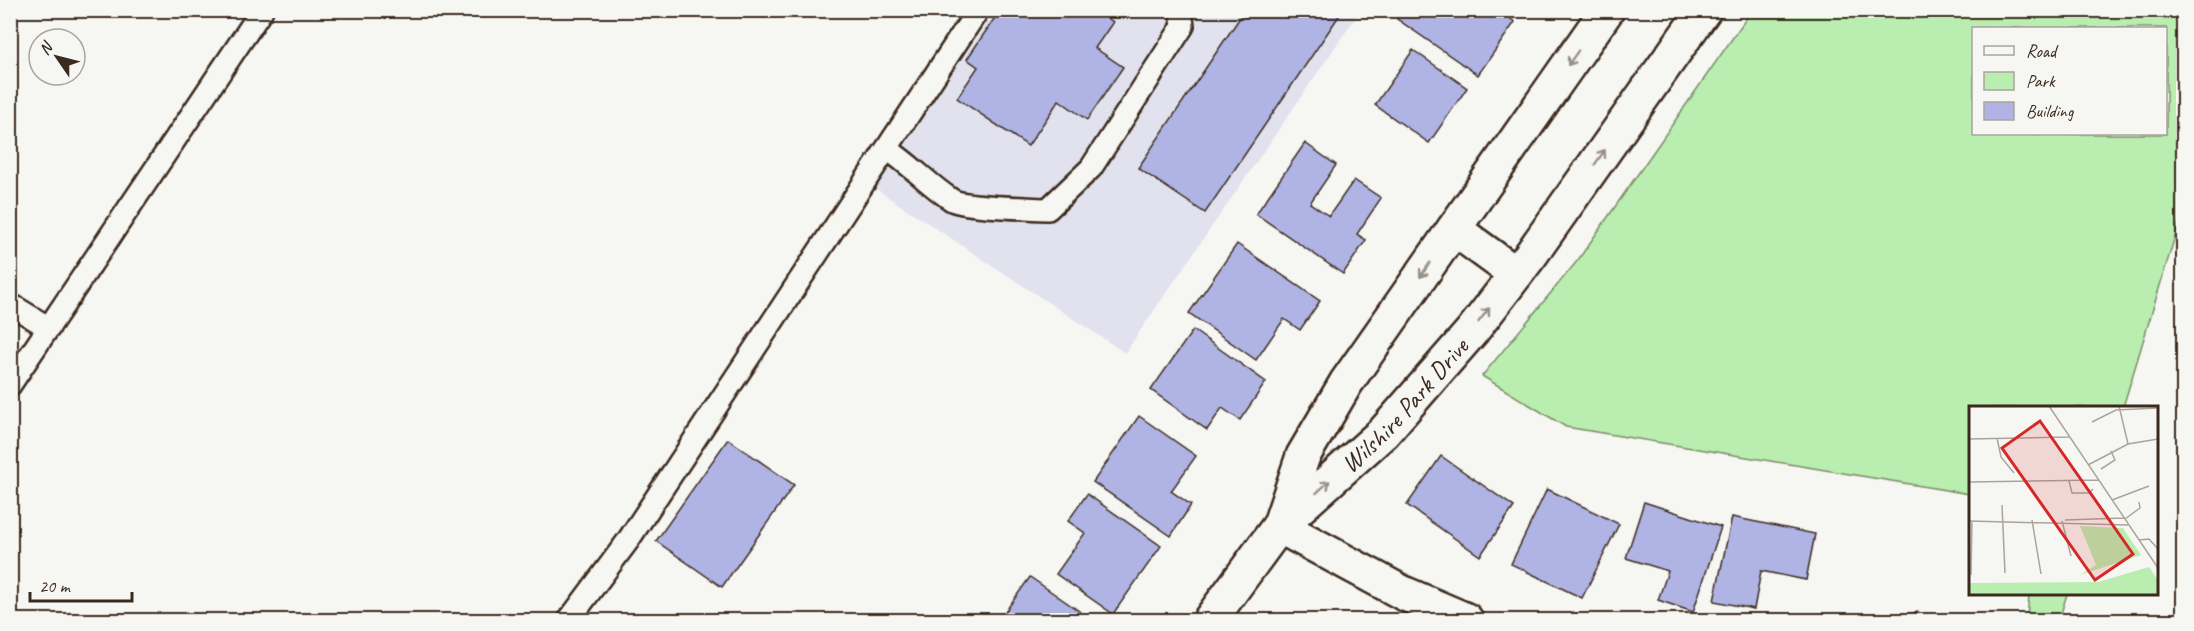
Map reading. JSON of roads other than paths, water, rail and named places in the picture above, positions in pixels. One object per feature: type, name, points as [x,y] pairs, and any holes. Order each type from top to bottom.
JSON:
[{"type":"street","name":"Wilshire Park Drive","points":[[1279,526],[1303,456],[1335,401],[1606,10]]},
{"type":"street","name":"Wilshire Park Drive","points":[[1210,621],[1279,526],[1384,432],[1473,330],[1516,274],[1704,10]]},
{"type":"street","points":[[1454,229],[1516,274]]},
{"type":"street","points":[[1279,526],[1403,593],[1466,621]]},
{"type":"lane","points":[[10,385],[262,10]]},
{"type":"lane","points":[[569,621],[627,542],[978,10]]},
{"type":"lane","points":[[886,149],[954,201],[1012,208],[1048,209],[1091,168],[1183,26],[1182,10]]},
{"type":"lane","points":[[10,304],[49,328]]}]
